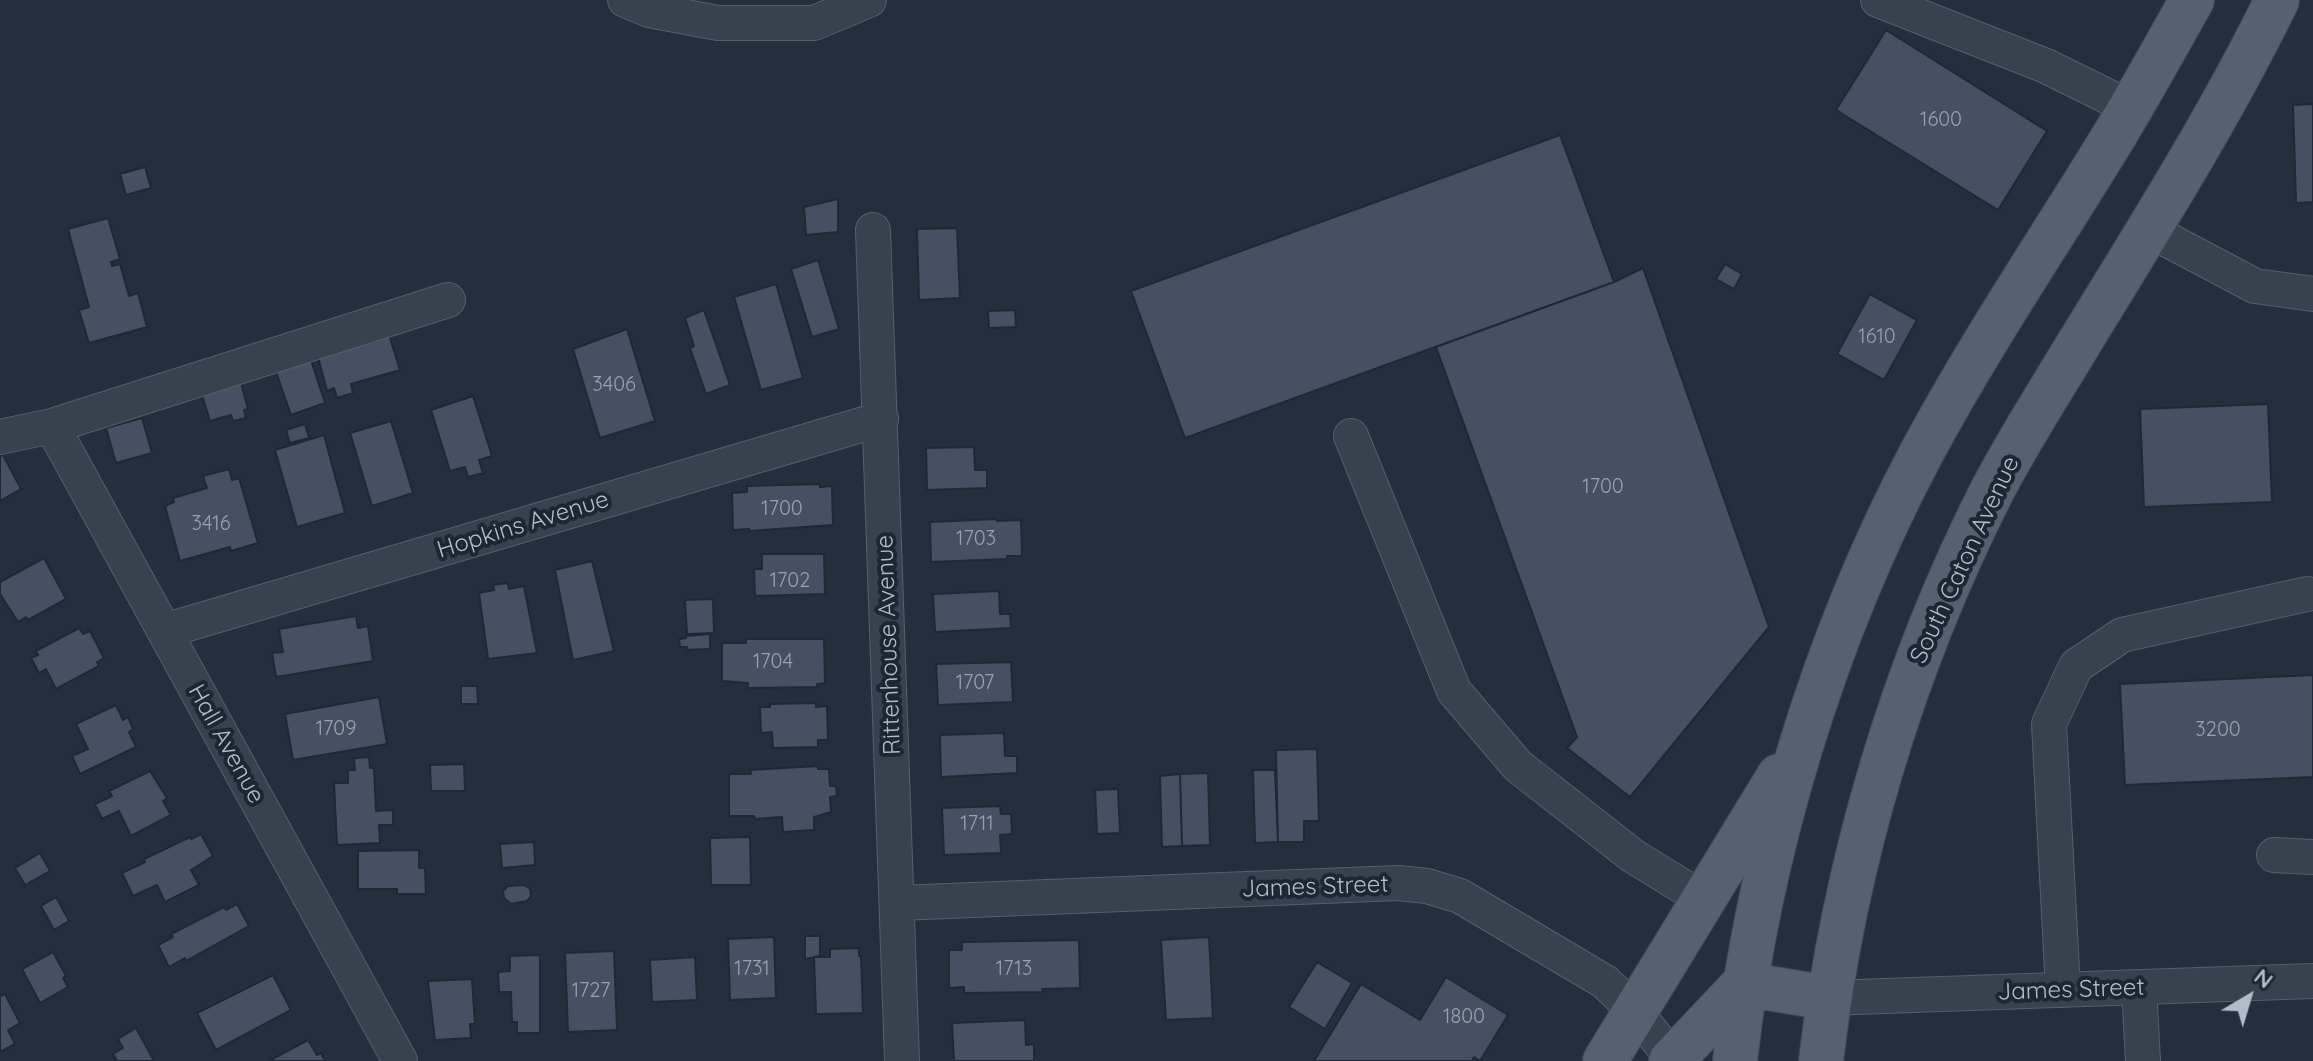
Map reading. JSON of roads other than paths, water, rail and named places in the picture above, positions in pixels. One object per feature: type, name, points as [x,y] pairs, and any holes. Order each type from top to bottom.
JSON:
[{"type":"main road","points":[[1735,1061],[1744,984],[1770,864],[1806,733],[1842,625],[1921,454],[2131,108],[2192,0]]},
{"type":"main road","name":"South Caton Avenue","points":[[1821,1061],[1828,998],[1854,878],[1883,761],[1921,651],[1993,489],[2185,169],[2277,0]]},
{"type":"main road","points":[[1605,1061],[1806,733]]},
{"type":"main road","points":[[1744,984],[1828,998]]},
{"type":"main road","points":[[1672,1060],[1744,984]]},
{"type":"street","points":[[625,0],[649,10],[718,23],[814,23],[869,0]]},
{"type":"street","points":[[1878,0],[2046,66],[2131,108]]},
{"type":"street","name":"Rittenhouse Avenue","points":[[873,230],[902,1061]]},
{"type":"street","points":[[2149,230],[2255,286],[2313,294]]},
{"type":"street","points":[[0,437],[52,426],[448,300]]},
{"type":"street","name":"Hopkins Avenue","points":[[164,631],[881,419]]},
{"type":"street","name":"Hall Avenue","points":[[52,426],[400,1061]]},
{"type":"street","points":[[1351,436],[1454,691],[1518,766],[1633,856],[1703,899]]},
{"type":"street","points":[[2063,990],[2049,724],[2076,666],[2122,635],[2307,594]]},
{"type":"street","points":[[2274,855],[2313,857]]},
{"type":"street","name":"James Street","points":[[898,903],[1398,883],[1427,886],[1460,896],[1605,982],[1635,1011],[1672,1060]]},
{"type":"street","name":"James Street","points":[[1828,998],[2313,981]]},
{"type":"street","points":[[2139,987],[2143,1061]]}]
